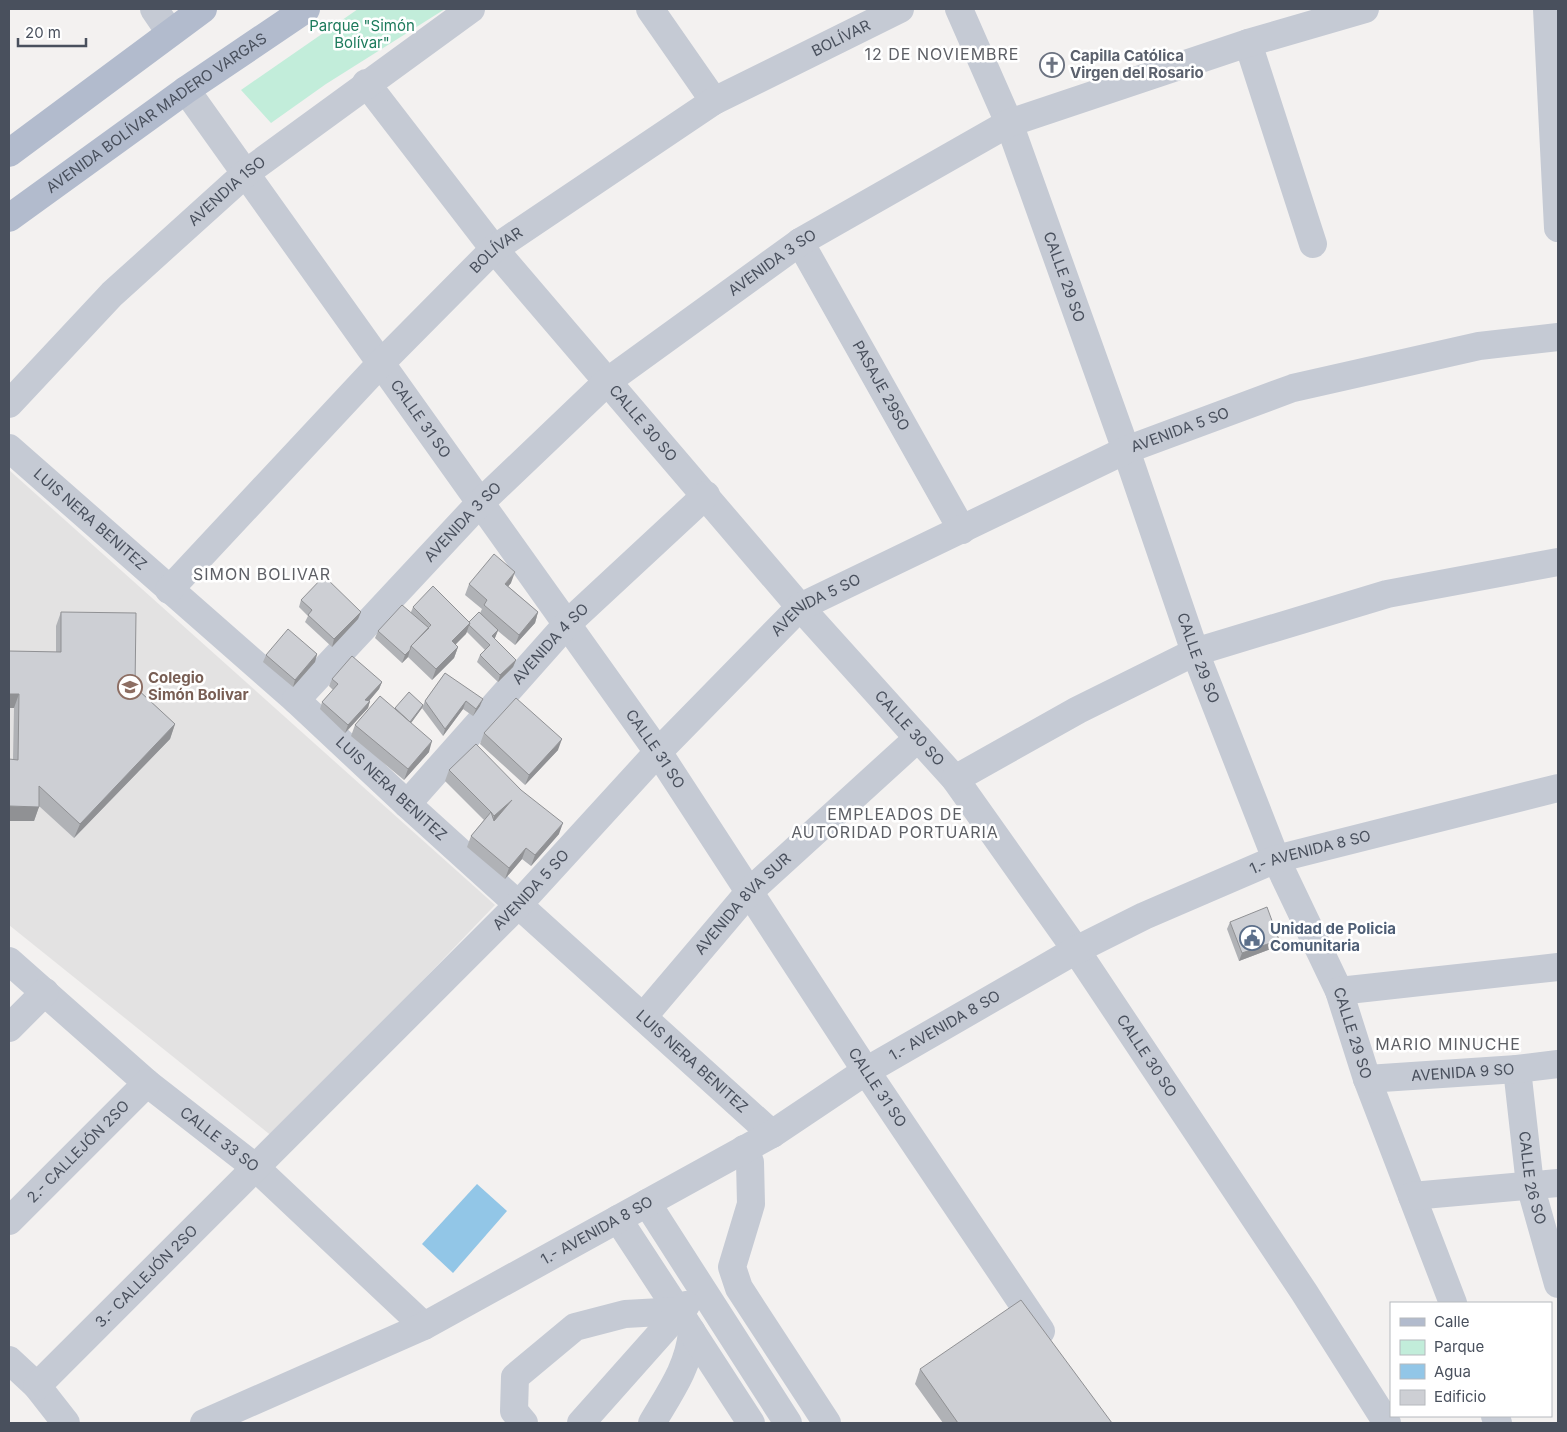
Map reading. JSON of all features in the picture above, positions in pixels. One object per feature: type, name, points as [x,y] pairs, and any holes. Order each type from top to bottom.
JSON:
[{"type":"main road","points":[[9,153],[169,31],[202,9]]},
{"type":"main road","name":"AVENIDA BOLÍVAR MADERO VARGAS","points":[[9,218],[186,90],[306,9]]},
{"type":"street","points":[[154,9],[169,31]]},
{"type":"street","name":"AVENDIA 1SO","points":[[9,404],[112,294],[246,173],[366,83],[471,9]]},
{"type":"street","points":[[650,9],[714,101]]},
{"type":"street","name":"BOLÍVAR","points":[[169,590],[381,364],[494,249],[714,101],[900,9]]},
{"type":"street","name":"CALLE 29 SO","points":[[959,9],[1009,123],[1126,450],[1195,652],[1276,859],[1339,991],[1367,1079],[1454,1302]]},
{"type":"street","name":"AVENIDA 3 SO","points":[[296,700],[479,504],[608,382],[800,242],[1009,123],[1248,43],[1365,9]]},
{"type":"street","points":[[1547,9],[1555,81],[1558,228]]},
{"type":"street","points":[[1248,43],[1313,244]]},
{"type":"street","name":"CALLE 30 SO","points":[[366,83],[494,249],[800,607],[956,779],[1076,950],[1304,1292],[1387,1423]]},
{"type":"street","name":"CALLE 31 SO","points":[[186,90],[479,504],[658,752],[866,1071],[1054,1350]]},
{"type":"street","name":"PASAJE 29SO","points":[[800,242],[962,530]]},
{"type":"street","name":"AVENIDA 5 SO","points":[[256,1168],[518,905],[658,752],[800,607],[1126,450],[1293,388],[1479,346],[1558,337]]},
{"type":"street","name":"LUIS NERA BENITEZ","points":[[9,448],[296,700],[407,804],[772,1134]]},
{"type":"street","name":"AVENIDA 4 SO","points":[[407,804],[567,624],[706,495]]},
{"type":"street","points":[[956,779],[1078,710],[1195,652],[1387,594],[1558,562]]},
{"type":"street","name":"AVENIDA 8VA SUR","points":[[643,1017],[750,891],[918,738]]},
{"type":"street","name":"1.- AVENIDA 8 SO","points":[[204,1423],[424,1326],[772,1134],[866,1071],[1076,950],[1144,916],[1276,859],[1558,788]]},
{"type":"street","name":"CALLE 33 SO","points":[[9,961],[147,1083],[256,1168],[424,1326]]},
{"type":"street","points":[[1339,991],[1558,967]]},
{"type":"street","points":[[9,1028],[45,992]]},
{"type":"street","name":"AVENIDA 9 SO","points":[[1367,1079],[1517,1069],[1558,1064]]},
{"type":"street","name":"CALLE 26 SO","points":[[1517,1069],[1530,1185],[1558,1284]]},
{"type":"street","name":"2.- CALLEJÓN 2SO","points":[[9,1221],[147,1083]]},
{"type":"street","points":[[581,1423],[685,1322],[702,1291],[732,1267],[751,1204],[750,1162],[744,1149]]},
{"type":"street","name":"3.- CALLEJÓN 2SO","points":[[37,1386],[256,1168]]},
{"type":"street","points":[[1412,1196],[1558,1183]]},
{"type":"street","points":[[647,1203],[788,1423]]},
{"type":"street","points":[[618,1219],[751,1423]]},
{"type":"street","points":[[732,1267],[739,1288],[827,1423]]},
{"type":"street","points":[[524,1423],[514,1411],[515,1377],[575,1327],[625,1314],[685,1322]]},
{"type":"street","points":[[652,1423],[684,1370],[690,1351],[685,1322]]},
{"type":"street","points":[[9,1360],[37,1386],[66,1423]]},
{"type":"shaded area","name":"Colegio Simón Bolivar","points":[[9,470],[495,905],[273,1137],[9,925]]},
{"type":"green space","name":"Parque \"Simón Bolívar\"","points":[[358,9],[445,9],[326,84],[271,123],[241,90]]},
{"type":"water","points":[[477,1184],[507,1211],[453,1273],[422,1244]]},
{"type":"building","points":[[494,554],[515,572],[505,584],[538,612],[519,635],[484,605],[487,600],[469,584]]},
{"type":"building","points":[[324,576],[361,612],[334,639],[308,615],[312,610],[301,600]]},
{"type":"building","points":[[433,586],[470,623],[452,641],[458,647],[436,669],[411,646],[431,625],[413,607]]},
{"type":"building","points":[[402,605],[429,628],[405,655],[378,631]]},
{"type":"building","points":[[61,612],[136,613],[135,687],[175,724],[80,824],[39,786],[39,807],[9,806],[9,759],[18,760],[19,694],[9,694],[9,651],[61,652]]},
{"type":"building","points":[[479,612],[498,630],[492,636],[516,660],[500,675],[480,655],[490,645],[469,625],[469,622]]},
{"type":"building","points":[[288,629],[317,654],[295,680],[266,655]]},
{"type":"building","points":[[352,656],[382,682],[365,700],[370,701],[348,725],[322,702],[338,684],[332,679]]},
{"type":"building","points":[[445,673],[483,699],[476,709],[466,701],[445,729],[425,701]]},
{"type":"building","points":[[409,692],[423,705],[410,722],[395,708]]},
{"type":"building","points":[[380,696],[432,741],[408,769],[355,725]]},
{"type":"building","points":[[516,698],[562,739],[529,775],[484,733]]},
{"type":"building","points":[[476,744],[521,790],[563,823],[535,855],[526,848],[509,868],[471,836],[491,812],[449,770]],"holes":[[[512,800],[494,821],[491,812],[494,816]]]},
{"type":"building","name":"Unidad de Policia Comunitaria","points":[[1267,907],[1279,940],[1242,953],[1230,922]]},
{"type":"building","points":[[1021,1300],[1112,1423],[958,1423],[920,1369]]},
{"type":"place","name":"Capilla Católica Virgen del Rosario","points":[[1052,65]]},
{"type":"place","name":"Colegio Simón Bolivar","points":[[130,687]]},
{"type":"place","name":"Unidad de Policia Comunitaria","points":[[1252,938]]},
{"type":"district","name":"12 DE NOVIEMBRE","points":[[942,54]]},
{"type":"district","name":"SIMON BOLIVAR","points":[[262,574]]},
{"type":"district","name":"EMPLEADOS DE AUTORIDAD PORTUARIA","points":[[895,823]]},
{"type":"district","name":"MARIO MINUCHE","points":[[1448,1044]]}]
